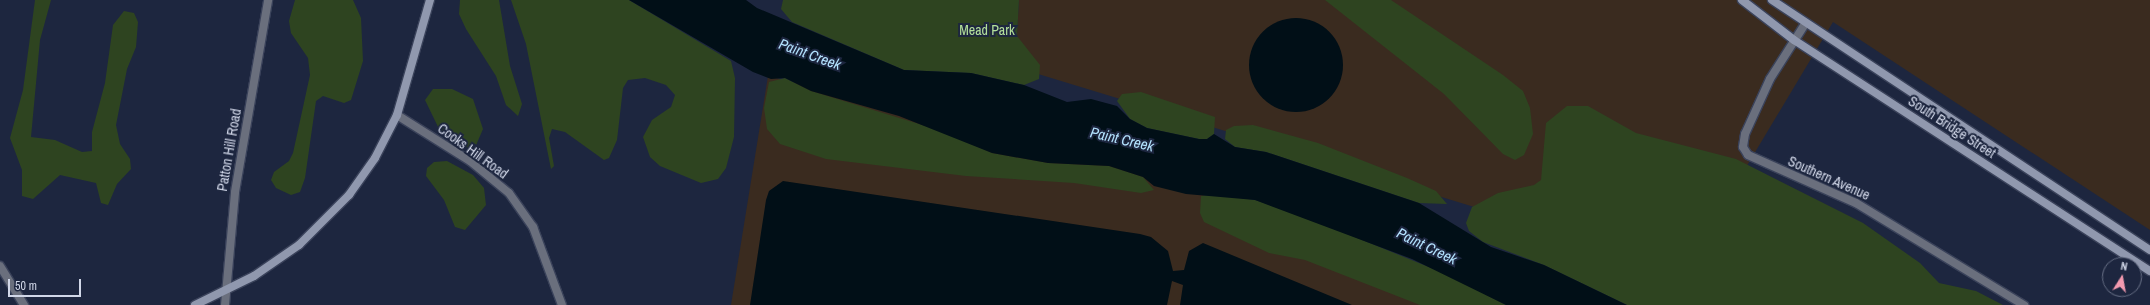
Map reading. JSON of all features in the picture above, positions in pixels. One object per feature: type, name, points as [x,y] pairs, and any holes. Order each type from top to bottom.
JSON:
[{"type":"main road","points":[[195,305],[254,276],[317,230],[363,176],[397,115],[430,0]]},
{"type":"main road","name":"South Bridge Street","points":[[1742,0],[1794,40],[2150,271]]},
{"type":"main road","name":"South Bridge Street","points":[[1772,0],[1805,24],[2150,250]]},
{"type":"street","name":"Patton Hill Road","points":[[225,305],[227,289],[227,250],[235,192],[268,0]]},
{"type":"street","name":"Southern Avenue","points":[[1805,24],[1770,79],[1745,134],[1743,147],[1748,155],[1856,203],[2024,305]]},
{"type":"street","name":"Cooks Hill Road","points":[[397,115],[470,161],[509,194],[533,227],[562,305]]},
{"type":"street","points":[[0,266],[24,305]]},
{"type":"shaded area","points":[[1019,0],[2150,0],[2150,230],[1833,22],[1684,271],[1015,67]]},
{"type":"shaded area","points":[[768,76],[1123,164],[1489,305],[731,305]]},
{"type":"green space","points":[[35,0],[51,0],[40,40],[31,137],[55,140],[82,152],[92,151],[92,132],[105,83],[113,25],[124,11],[134,13],[138,22],[136,47],[127,69],[116,125],[120,144],[130,159],[131,169],[117,184],[108,205],[101,203],[96,183],[60,175],[33,199],[22,196],[22,170],[10,138],[23,90]]},
{"type":"green space","points":[[295,0],[353,0],[361,18],[363,61],[351,100],[344,103],[323,96],[316,101],[305,178],[300,192],[291,195],[276,188],[271,180],[274,172],[289,161],[293,153],[310,75],[308,58],[291,33],[289,21]]},
{"type":"green space","points":[[460,0],[499,0],[510,66],[522,104],[518,116],[506,105],[496,76],[466,29],[459,14]]},
{"type":"green space","points":[[511,0],[629,0],[731,61],[735,78],[734,137],[726,168],[718,179],[701,183],[660,166],[650,157],[643,137],[652,120],[671,107],[675,95],[666,85],[645,78],[628,80],[623,88],[617,140],[609,158],[604,160],[565,132],[552,129],[549,138],[554,166],[551,169],[526,44]]},
{"type":"green space","name":"Mead Park","points":[[783,0],[1019,0],[1017,36],[1040,65],[1039,79],[1024,85],[971,73],[904,70],[792,22],[781,9]]},
{"type":"green space","points":[[1325,0],[1391,0],[1503,75],[1523,91],[1530,108],[1533,134],[1524,155],[1515,160],[1503,154],[1444,94]]},
{"type":"green space","points":[[785,78],[811,91],[942,131],[992,153],[1048,163],[1109,166],[1143,177],[1154,190],[1141,193],[1074,183],[966,176],[826,159],[780,144],[767,129],[764,108],[769,82]]},
{"type":"green space","points":[[433,89],[452,89],[473,99],[483,129],[474,150],[453,142],[440,131],[425,100]]},
{"type":"green space","points":[[1141,92],[1215,117],[1214,134],[1207,139],[1199,139],[1147,128],[1130,119],[1117,101],[1122,94]]},
{"type":"green space","points":[[1567,106],[1588,106],[1636,133],[1736,159],[1863,223],[1920,263],[1939,283],[1976,291],[2003,305],[1627,305],[1544,265],[1483,242],[1469,231],[1466,223],[1472,207],[1498,193],[1534,185],[1541,180],[1546,123]]},
{"type":"green space","points":[[1253,125],[1318,143],[1407,178],[1436,191],[1447,204],[1419,203],[1266,152],[1235,147],[1225,139],[1226,130],[1234,126]]},
{"type":"green space","points":[[447,161],[473,175],[484,188],[486,205],[465,230],[455,227],[444,200],[426,176],[427,168],[434,162]]},
{"type":"green space","points":[[1215,194],[1255,200],[1313,220],[1446,274],[1506,305],[1420,305],[1305,260],[1269,253],[1204,222],[1200,213],[1201,196]]},
{"type":"water","name":"Paint Creek","points":[[629,0],[746,0],[757,8],[904,70],[971,73],[1024,85],[1067,102],[1091,99],[1117,106],[1130,119],[1147,128],[1199,139],[1207,139],[1214,134],[1235,147],[1266,152],[1419,203],[1491,247],[1544,265],[1627,305],[1506,305],[1412,259],[1255,200],[1186,194],[1154,186],[1143,177],[1109,166],[1048,163],[992,153],[899,116],[811,91],[785,78],[771,79],[753,72]]},
{"type":"water","points":[[1296,18],[1314,22],[1329,32],[1339,47],[1343,65],[1339,83],[1329,98],[1314,108],[1296,112],[1278,108],[1263,98],[1253,83],[1249,65],[1253,47],[1263,32],[1278,22]]},
{"type":"water","points":[[783,181],[1140,234],[1151,237],[1168,251],[1173,271],[1184,270],[1189,251],[1203,243],[1352,305],[1180,305],[1183,285],[1172,281],[1167,305],[750,305],[766,200],[769,191]]}]
